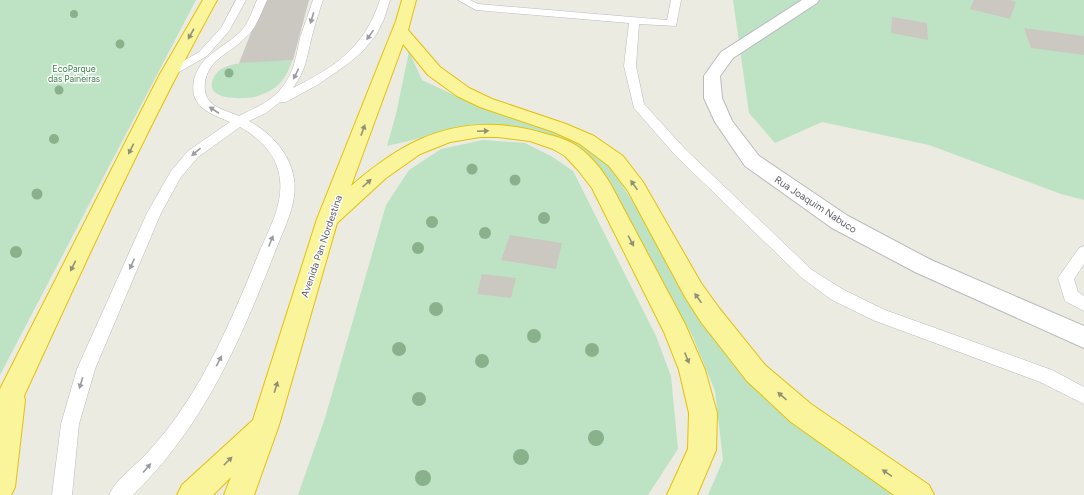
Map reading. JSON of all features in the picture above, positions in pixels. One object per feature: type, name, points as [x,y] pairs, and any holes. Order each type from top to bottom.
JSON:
[{"type":"highway","points":[[0,417],[168,74],[210,0]]},
{"type":"highway","name":"Avenida Pan Nordestina","points":[[238,495],[265,425],[304,292],[328,219],[404,21],[409,0]]},
{"type":"highway","points":[[400,30],[434,71],[463,92],[486,103],[560,128],[587,140],[616,161],[636,187],[693,290],[710,315],[756,373],[801,413],[919,495]]},
{"type":"highway","points":[[328,219],[390,164],[414,149],[446,135],[483,131],[510,131],[535,136],[565,147],[587,165],[601,185],[676,331],[692,370],[703,413],[702,450],[682,495]]},
{"type":"highway","points":[[0,487],[13,393]]},
{"type":"highway","points":[[192,495],[265,425]]},
{"type":"street","name":"Rua Joaquim Nabuco","points":[[812,0],[727,55],[712,76],[713,98],[724,122],[752,162],[840,222],[916,263],[1084,337]]},
{"type":"lane","points":[[168,74],[203,54],[225,29],[241,0]]},
{"type":"lane","points":[[119,495],[135,482],[178,431],[202,394],[226,346],[286,204],[287,179],[283,162],[273,146],[239,121],[216,112],[204,103],[199,94],[199,78],[209,61],[249,29],[262,0]]},
{"type":"lane","points":[[262,110],[284,93],[295,77],[301,63],[306,37],[318,0]]},
{"type":"lane","points":[[62,495],[70,424],[86,369],[154,213],[176,174],[193,154],[239,121],[262,110],[343,64],[370,36],[383,11],[385,0]]},
{"type":"lane","points":[[463,0],[476,7],[672,24],[676,0]]},
{"type":"lane","points":[[634,20],[630,66],[638,105],[680,152],[807,274],[838,295],[879,315],[1046,376],[1084,396]]},
{"type":"lane","points":[[1084,252],[1066,278],[1071,296],[1084,304]]},
{"type":"green space","name":"EcoParque das Paineiras","points":[[0,0],[196,0],[0,375]]},
{"type":"green space","points":[[733,0],[1084,0],[1084,200],[1061,194],[929,145],[822,122],[775,143],[749,113]]},
{"type":"green space","points":[[409,51],[422,80],[467,101],[561,133],[608,163],[664,251],[787,414],[850,465],[896,495],[708,495],[723,460],[715,391],[692,335],[601,174],[530,130],[446,132],[387,146],[396,114]]},
{"type":"green space","points":[[293,60],[279,84],[268,92],[255,97],[226,97],[219,95],[214,91],[212,86],[213,79],[217,72],[231,65],[258,61]]},
{"type":"green space","points":[[483,140],[525,143],[551,156],[573,171],[656,336],[671,376],[678,449],[648,495],[298,495],[325,418],[386,205],[409,170],[441,149]]},
{"type":"building","points":[[264,0],[309,0],[293,60],[239,63]]},
{"type":"building","points":[[974,0],[1009,0],[1016,2],[1010,19],[970,9]]},
{"type":"building","points":[[892,17],[927,23],[928,40],[891,33]]},
{"type":"building","points":[[1024,28],[1084,36],[1084,55],[1031,48]]},
{"type":"building","points":[[510,235],[562,243],[556,269],[501,260]]},
{"type":"building","points":[[482,274],[516,278],[511,298],[477,294]]}]
